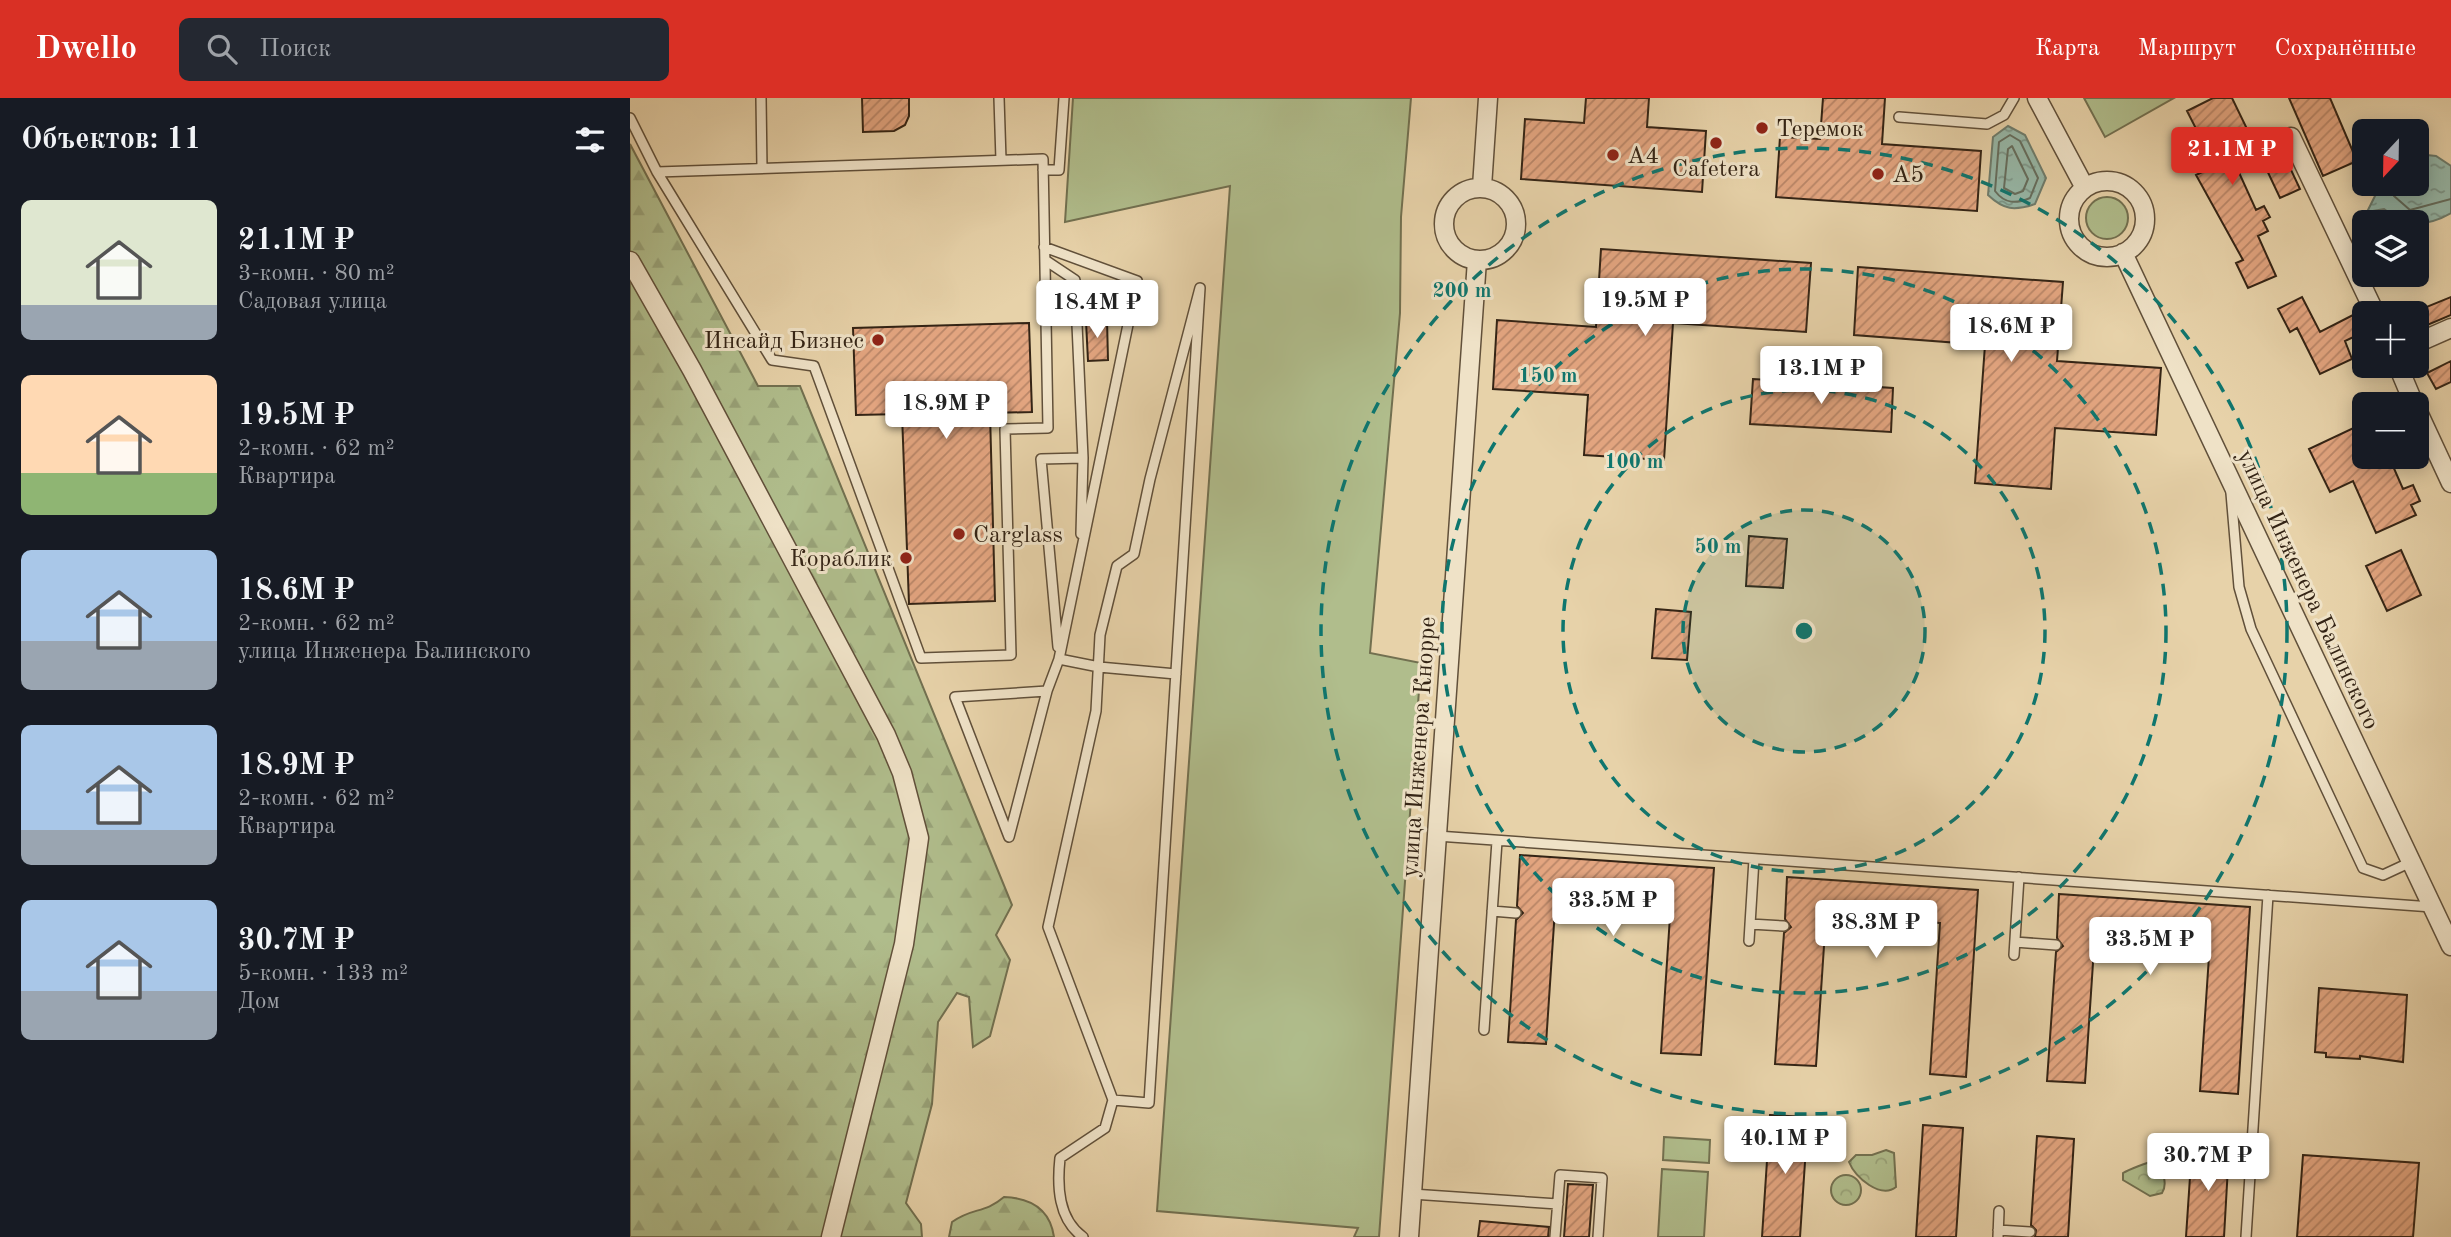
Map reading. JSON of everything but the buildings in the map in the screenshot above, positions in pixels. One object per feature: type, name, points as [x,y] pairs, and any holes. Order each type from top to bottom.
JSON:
[{"type":"street","points":[[1482,187],[1488,98]]},
{"type":"street","points":[[2037,98],[2085,188]]},
{"type":"street","points":[[2291,136],[2369,301]]},
{"type":"street","points":[[2096,182],[2116,182],[2133,191],[2141,202],[2144,228],[2134,246],[2123,253],[2097,256],[2085,250],[2072,235],[2070,209],[2085,188],[2096,182]]},
{"type":"street","points":[[1482,187],[1505,197],[1516,219],[1516,231],[1503,253],[1477,260],[1458,253],[1450,245],[1444,223],[1451,202],[1470,189],[1482,187]]},
{"type":"street","name":"улица Инженера Балинского","points":[[2123,253],[2451,946]]},
{"type":"street","name":"улица Инженера Кнорре","points":[[1409,1237],[1477,260]]},
{"type":"street","points":[[630,261],[692,370],[886,735],[902,773],[919,838],[904,944],[831,1237]]},
{"type":"street","points":[[2429,338],[2451,328]]},
{"type":"street","points":[[2429,436],[2451,483]]},
{"type":"lane","points":[[761,98],[762,168]]},
{"type":"lane","points":[[999,98],[1001,160]]},
{"type":"lane","points":[[1043,170],[1059,170],[1064,98]]},
{"type":"lane","points":[[1899,117],[1987,124],[2004,115],[2014,98]]},
{"type":"lane","points":[[630,118],[657,172],[772,359],[814,366],[921,658],[1011,656],[1005,429],[1048,428],[1043,159],[657,172]]},
{"type":"lane","points":[[1044,247],[1137,281],[1059,659],[1047,691],[1009,837],[955,697],[1047,691]]},
{"type":"lane","points":[[1045,260],[1075,280],[1083,458],[1080,558]]},
{"type":"lane","points":[[1083,1237],[1073,1230],[1056,1191],[1060,1158],[1105,1128],[1113,1100],[1048,927],[1096,710],[1100,635],[1116,566],[1134,554],[1150,479],[1200,288],[1149,1103],[1113,1100]]},
{"type":"lane","points":[[1059,659],[1041,459],[1083,458]]},
{"type":"lane","points":[[2229,477],[2239,587],[2251,629],[2363,868],[2383,875],[2411,862]]},
{"type":"lane","points":[[1059,659],[1099,667],[1177,674]]},
{"type":"lane","points":[[1437,836],[2432,907]]},
{"type":"lane","points":[[1484,1030],[1497,841]]},
{"type":"lane","points":[[1749,941],[1754,859]]},
{"type":"lane","points":[[2014,955],[2019,877]]},
{"type":"lane","points":[[2246,1237],[2268,895]]},
{"type":"lane","points":[[1492,911],[1516,913]]},
{"type":"lane","points":[[1750,923],[1784,926]]},
{"type":"lane","points":[[2015,942],[2056,945]]},
{"type":"lane","points":[[1555,1237],[1560,1175],[1602,1178],[1598,1237]]},
{"type":"lane","points":[[1412,1194],[1558,1204]]},
{"type":"lane","points":[[1999,1211],[1998,1233],[2030,1232]]},
{"type":"green space","points":[[1073,98],[1411,98],[1401,217],[1400,313],[1370,653],[1421,663],[1379,1237],[1354,1237],[1358,1228],[1157,1211],[1230,186],[1065,222]]},
{"type":"green space","points":[[2084,98],[2174,98],[2105,137]]},
{"type":"green space","points":[[630,144],[758,386],[800,386],[1012,905],[996,935],[1010,960],[990,1036],[973,1047],[969,997],[957,993],[938,1022],[932,1104],[906,1203],[921,1224],[922,1237],[630,1237]]},
{"type":"green space","points":[[2107,197],[2122,203],[2128,218],[2122,233],[2107,239],[2092,233],[2086,218],[2092,203]]},
{"type":"green space","points":[[1664,1137],[1710,1140],[1709,1163],[1663,1160]]},
{"type":"green space","points":[[1886,1150],[1894,1153],[1896,1187],[1890,1190],[1876,1189],[1857,1174],[1849,1162],[1856,1155],[1872,1155]]},
{"type":"green space","points":[[2154,1161],[2164,1176],[2162,1193],[2150,1196],[2123,1180],[2123,1173]]},
{"type":"green space","points":[[1662,1169],[1708,1172],[1704,1237],[1658,1237]]},
{"type":"green space","points":[[1846,1175],[1856,1180],[1861,1190],[1856,1200],[1846,1205],[1836,1200],[1831,1190],[1836,1180]]},
{"type":"green space","points":[[1004,1197],[1022,1200],[1037,1207],[1048,1219],[1054,1237],[949,1237],[952,1222]]},
{"type":"water","points":[[2008,126],[2025,135],[2046,178],[2035,204],[2021,208],[2004,206],[1988,195],[1993,137]]},
{"type":"water","points":[[2429,155],[2436,156],[2451,166],[2451,213],[2442,218],[2429,222],[2429,210],[2368,210],[2375,196],[2429,196]]},
{"type":"place","name":"Теремок","points":[[1762,128]]},
{"type":"place","name":"Cafetera","points":[[1716,143]]},
{"type":"place","name":"А4","points":[[1613,155]]},
{"type":"place","name":"А5","points":[[1878,174]]},
{"type":"place","name":"Инсайд Бизнес","points":[[878,340]]},
{"type":"place","name":"Carglass","points":[[959,534]]},
{"type":"place","name":"Кораблик","points":[[906,558]]}]
